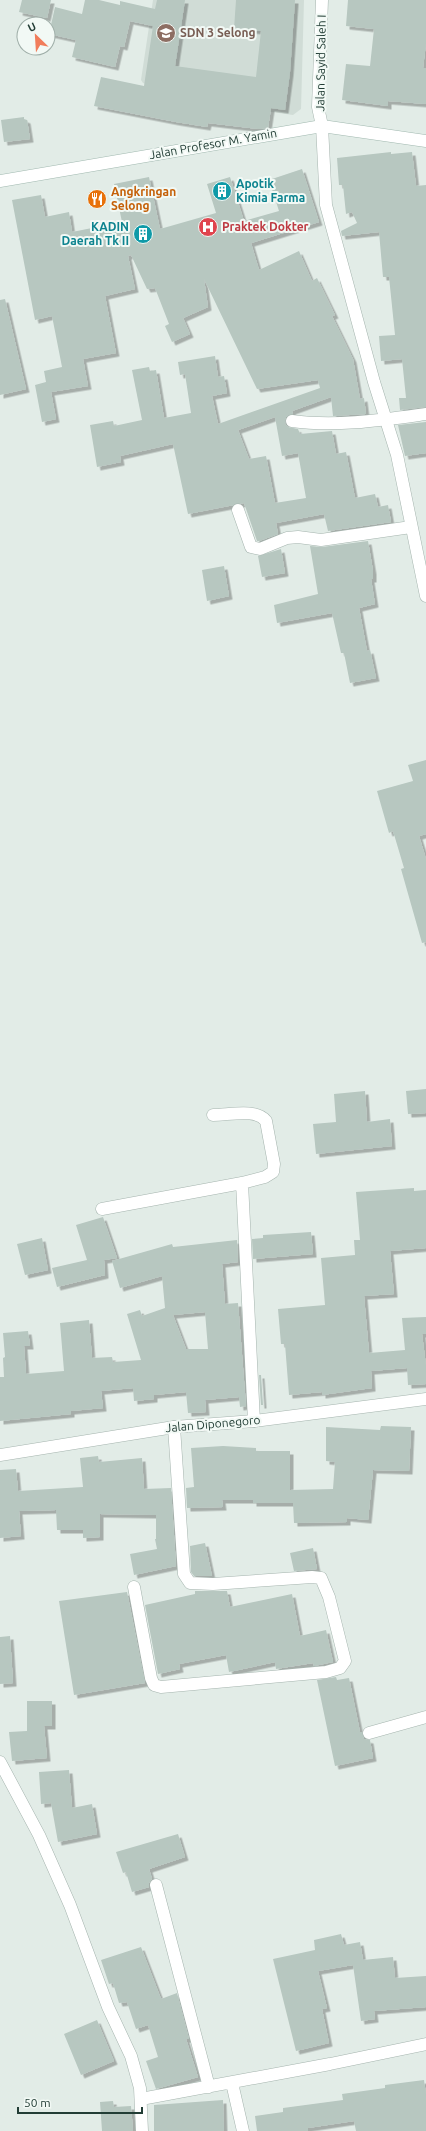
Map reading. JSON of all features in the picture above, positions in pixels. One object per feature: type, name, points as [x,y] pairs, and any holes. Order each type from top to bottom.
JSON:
[{"type":"street","name":"Jalan Sayid Saleh I","points":[[322,0],[318,107],[322,126],[326,205],[374,382],[397,455],[411,528],[423,570],[426,596]]},
{"type":"street","name":"Jalan Profesor M. Yamin","points":[[0,181],[322,126],[426,141]]},
{"type":"street","points":[[292,421],[314,424],[386,419],[426,414]]},
{"type":"street","points":[[238,510],[251,546],[260,548],[287,538],[298,537],[321,540],[411,528]]},
{"type":"street","points":[[102,1209],[242,1183],[265,1177],[272,1172],[274,1164],[266,1121],[262,1116],[254,1114],[213,1115]]},
{"type":"street","points":[[242,1183],[254,1421]]},
{"type":"street","name":"Jalan Diponegoro","points":[[0,1455],[174,1427],[254,1421],[426,1399]]},
{"type":"street","points":[[134,1587],[151,1678],[154,1685],[161,1687],[326,1672],[340,1668],[345,1661],[329,1596],[321,1578],[312,1577],[213,1584],[190,1583],[184,1574],[174,1427]]},
{"type":"street","points":[[369,1733],[426,1717]]},
{"type":"street","points":[[0,1762],[39,1835],[70,1905],[108,2007],[131,2056],[138,2076],[141,2099],[142,2131]]},
{"type":"street","points":[[156,1885],[208,2087]]},
{"type":"street","points":[[141,2099],[232,2083],[426,2044]]},
{"type":"street","points":[[232,2083],[243,2131]]},
{"type":"shaded area","points":[[153,0],[304,0],[301,109],[293,115],[195,101],[143,83],[141,80]]},
{"type":"building","points":[[22,0],[51,0],[47,16],[38,16],[19,12]]},
{"type":"building","points":[[85,0],[99,0],[120,5],[120,1],[155,9],[157,0],[185,0],[175,66],[256,77],[261,31],[234,29],[236,0],[295,0],[290,72],[285,110],[271,108],[268,128],[259,129],[208,123],[207,127],[94,106],[101,77],[144,86],[153,26],[130,21],[124,47],[120,46],[115,67],[72,57],[76,40],[56,36],[56,16],[53,16],[55,7],[82,14]]},
{"type":"building","points":[[348,0],[426,0],[426,43],[423,68],[426,68],[426,104],[388,101],[388,106],[342,100],[346,64],[370,66],[374,29],[346,26]]},
{"type":"building","points":[[24,117],[24,119],[27,120],[30,139],[4,142],[1,120]]},
{"type":"building","points":[[391,152],[391,154],[412,152],[416,186],[426,185],[426,407],[400,410],[399,398],[406,398],[402,359],[381,361],[379,336],[395,335],[389,277],[383,277],[379,232],[342,236],[341,231],[357,223],[352,212],[346,214],[343,185],[339,185],[337,158]]},
{"type":"building","points":[[302,169],[319,222],[251,243],[259,270],[299,251],[312,281],[317,278],[335,315],[332,316],[353,359],[360,399],[364,398],[366,414],[333,416],[331,397],[292,411],[293,414],[286,417],[285,424],[288,427],[298,429],[300,434],[332,431],[336,454],[346,452],[355,498],[375,494],[378,507],[388,505],[391,522],[328,531],[324,514],[276,523],[278,534],[257,541],[244,503],[188,514],[173,444],[120,456],[121,462],[97,467],[90,425],[113,421],[114,426],[142,420],[132,370],[149,367],[150,371],[156,370],[164,418],[191,413],[185,374],[180,375],[178,362],[215,356],[218,377],[224,376],[227,393],[212,396],[218,424],[320,388],[318,380],[257,389],[204,279],[208,307],[183,318],[190,334],[172,342],[165,326],[169,324],[155,288],[147,289],[131,255],[128,256],[135,289],[105,296],[116,353],[83,359],[88,386],[51,392],[56,419],[42,422],[35,385],[46,382],[44,371],[62,367],[52,316],[35,320],[12,200],[41,195],[45,217],[69,212],[72,232],[122,222],[114,184],[149,177],[160,229],[216,213],[207,184],[230,177],[244,221],[279,211],[269,180]],"holes":[[[275,417],[282,456],[298,453],[306,498],[275,503],[266,456],[249,459],[238,430]]]},
{"type":"building","points":[[5,299],[26,389],[0,395],[0,300]]},
{"type":"building","points":[[426,422],[426,453],[405,456],[398,425]]},
{"type":"building","points":[[368,541],[373,571],[373,579],[371,579],[375,604],[359,608],[367,651],[370,650],[376,678],[350,683],[344,653],[341,653],[332,613],[277,623],[274,605],[318,594],[310,546],[322,547]]},
{"type":"building","points":[[281,549],[285,573],[262,577],[258,556]]},
{"type":"building","points":[[224,566],[229,596],[207,601],[202,570]]},
{"type":"building","points":[[426,760],[426,834],[419,836],[426,859],[426,942],[422,943],[401,869],[404,868],[393,831],[389,833],[377,791],[413,781],[408,765]]},
{"type":"building","points":[[426,1089],[426,1113],[408,1114],[406,1091]]},
{"type":"building","points":[[365,1091],[367,1122],[390,1119],[392,1146],[316,1154],[313,1124],[336,1122],[334,1094]]},
{"type":"building","points":[[414,1188],[414,1191],[426,1190],[426,1248],[390,1251],[394,1294],[364,1296],[369,1353],[405,1350],[402,1318],[426,1317],[426,1334],[422,1334],[426,1366],[426,1384],[408,1385],[407,1368],[371,1371],[372,1388],[322,1395],[322,1392],[289,1395],[285,1344],[281,1344],[278,1309],[325,1305],[321,1258],[355,1255],[354,1240],[360,1240],[356,1192]]},
{"type":"building","points":[[103,1217],[117,1258],[104,1260],[105,1275],[57,1287],[52,1268],[87,1260],[76,1225]]},
{"type":"building","points":[[311,1232],[313,1254],[253,1259],[252,1239],[263,1238],[263,1235]]},
{"type":"building","points":[[42,1238],[48,1270],[25,1275],[17,1244]]},
{"type":"building","points":[[237,1240],[238,1262],[222,1264],[225,1304],[238,1303],[246,1406],[240,1407],[239,1397],[205,1400],[206,1412],[188,1413],[186,1392],[154,1395],[154,1399],[134,1401],[133,1388],[101,1391],[103,1408],[71,1411],[71,1414],[0,1421],[0,1377],[4,1377],[3,1358],[5,1357],[3,1333],[28,1331],[30,1346],[24,1346],[26,1374],[64,1371],[60,1323],[89,1320],[92,1358],[112,1357],[113,1362],[141,1360],[127,1314],[140,1310],[142,1316],[165,1308],[162,1276],[120,1288],[112,1261],[172,1244],[173,1247]],"holes":[[[205,1312],[208,1349],[186,1349],[173,1315]]]},
{"type":"building","points":[[259,1375],[261,1375],[263,1405],[261,1405]]},
{"type":"building","points":[[381,1426],[411,1427],[409,1471],[373,1470],[368,1520],[347,1518],[347,1522],[294,1523],[293,1503],[253,1503],[253,1500],[222,1500],[223,1507],[187,1508],[186,1488],[194,1487],[191,1448],[223,1446],[256,1448],[256,1451],[290,1451],[290,1490],[333,1489],[335,1462],[326,1461],[326,1427],[380,1430]]},
{"type":"building","points":[[98,1456],[99,1462],[142,1458],[144,1489],[171,1488],[176,1566],[134,1575],[130,1554],[157,1549],[155,1539],[156,1515],[100,1514],[100,1537],[83,1538],[83,1530],[57,1530],[56,1510],[19,1511],[21,1536],[0,1538],[0,1470],[16,1469],[18,1491],[83,1487],[80,1458]]},
{"type":"building","points":[[205,1543],[212,1576],[194,1576],[191,1572],[190,1546]]},
{"type":"building","points":[[313,1548],[317,1569],[294,1571],[290,1553]]},
{"type":"building","points":[[195,1591],[227,1591],[230,1607],[292,1594],[300,1636],[326,1630],[333,1662],[314,1666],[313,1663],[276,1669],[275,1662],[229,1672],[226,1655],[179,1664],[180,1669],[158,1674],[145,1605],[195,1594]]},
{"type":"building","points":[[127,1592],[145,1683],[74,1695],[59,1601]]},
{"type":"building","points":[[10,1636],[13,1683],[0,1684],[0,1637]]},
{"type":"building","points":[[336,1677],[337,1680],[349,1678],[360,1732],[362,1732],[364,1739],[370,1740],[373,1758],[335,1766],[317,1680]]},
{"type":"building","points":[[27,1701],[52,1701],[52,1726],[44,1726],[47,1758],[12,1761],[9,1732],[27,1731]]},
{"type":"building","points":[[69,1770],[72,1808],[92,1804],[97,1834],[58,1842],[51,1803],[41,1804],[39,1772]]},
{"type":"building","points":[[178,1834],[185,1857],[149,1869],[152,1879],[149,1883],[149,1887],[132,1892],[126,1872],[123,1873],[116,1852]]},
{"type":"building","points":[[341,1934],[344,1945],[360,1942],[363,1960],[393,1957],[395,1978],[426,1976],[426,2007],[374,2011],[375,2019],[361,2021],[353,1965],[318,1971],[327,2008],[322,2009],[329,2043],[296,2051],[273,1959],[315,1950],[314,1940]]},
{"type":"building","points":[[141,1947],[161,1999],[177,1993],[189,2039],[186,2039],[198,2077],[156,2089],[146,2061],[158,2057],[148,2025],[136,2029],[127,2002],[119,2003],[113,1983],[109,1984],[101,1960]]},
{"type":"building","points":[[97,2020],[114,2061],[81,2075],[64,2034]]},
{"type":"building","points":[[424,2080],[426,2095],[426,2131],[356,2131],[354,2121],[308,2128],[308,2131],[257,2131],[255,2116],[283,2112],[283,2108],[343,2100],[342,2094],[385,2088],[385,2085]]},
{"type":"building","points":[[223,2100],[224,2131],[154,2131],[154,2105]]},
{"type":"building","points":[[113,2101],[114,2107],[131,2106],[133,2131],[102,2131],[100,2102]]},
{"type":"place","name":"SDN 3 Selong","points":[[166,33]]},
{"type":"place","name":"Apotik Kimia Farma","points":[[222,191]]},
{"type":"place","name":"Angkringan Selong","points":[[97,199]]},
{"type":"place","name":"Praktek Dokter","points":[[208,227]]},
{"type":"place","name":"KADIN Daerah Tk II","points":[[143,234]]}]
